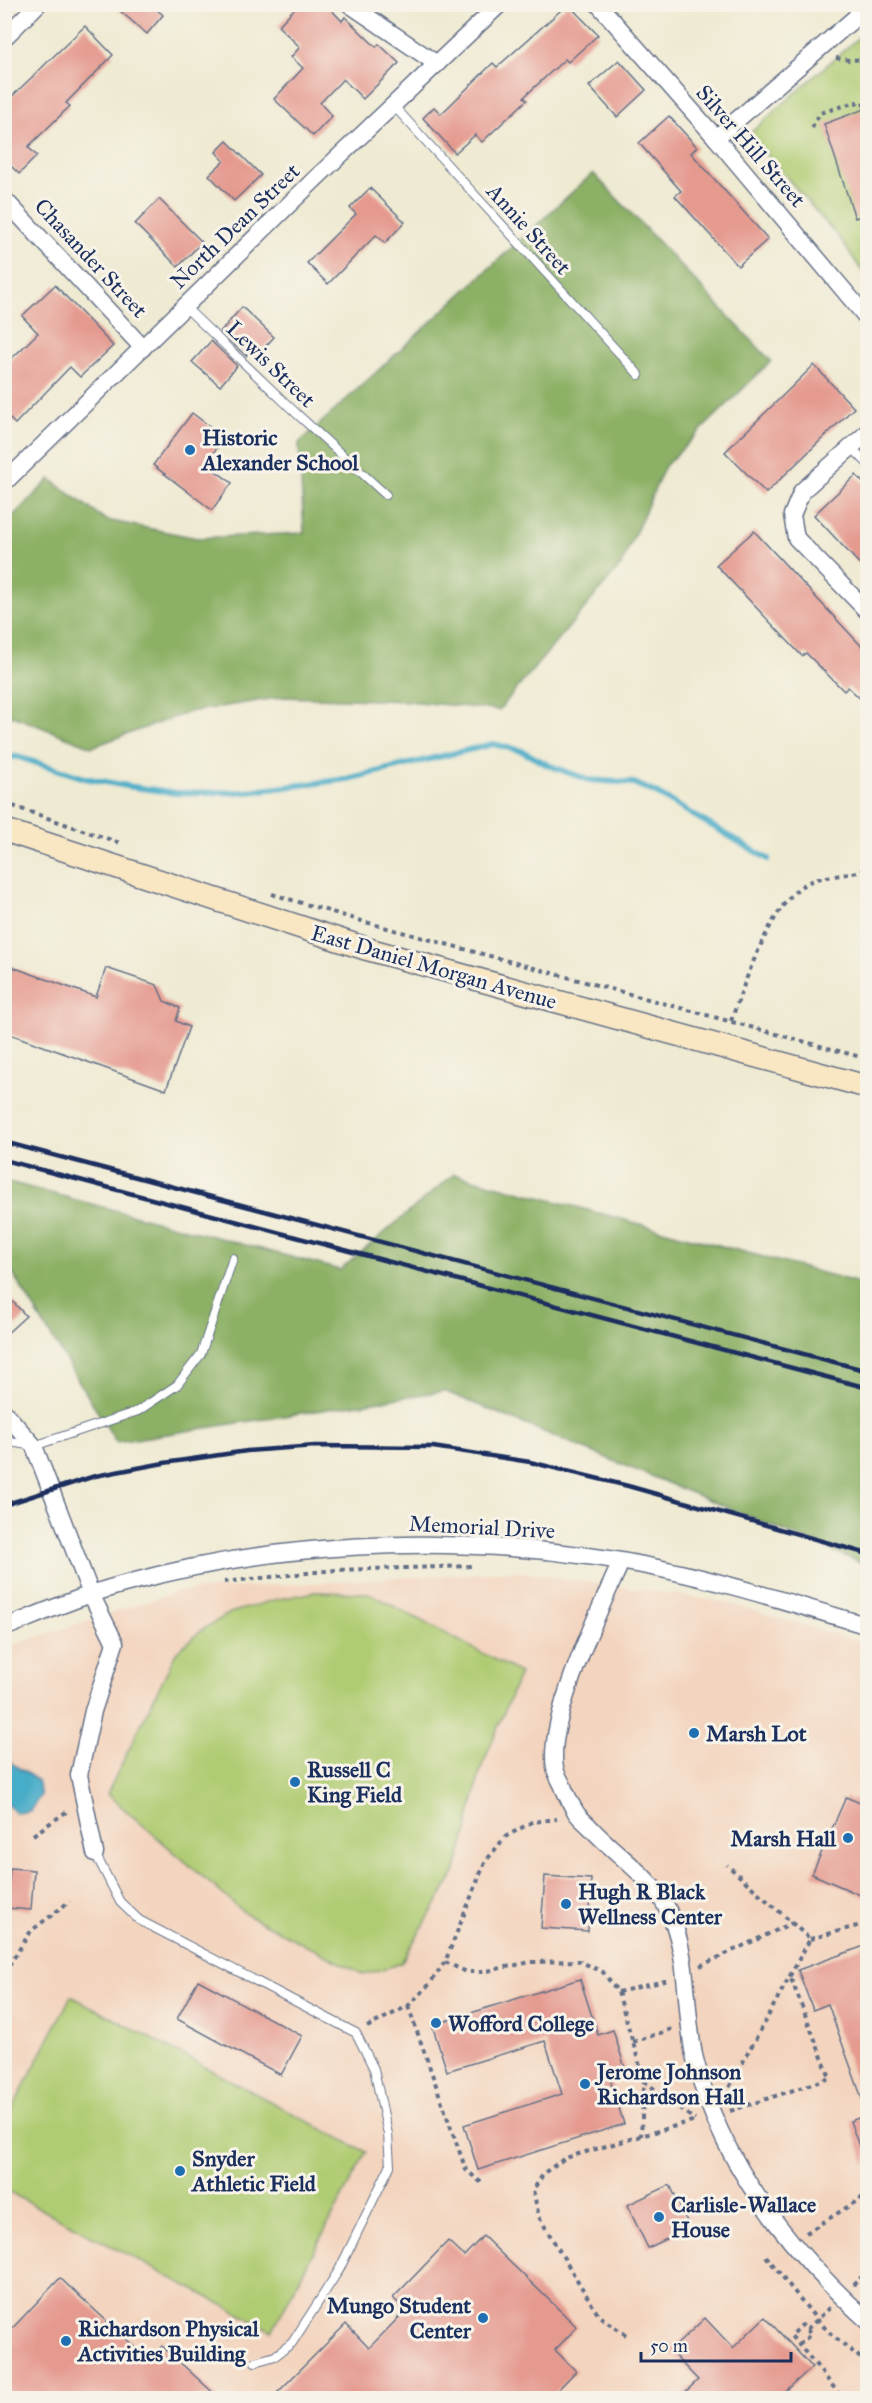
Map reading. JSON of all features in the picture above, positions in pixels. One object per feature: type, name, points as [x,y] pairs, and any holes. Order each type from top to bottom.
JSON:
[{"type":"main road","name":"East Daniel Morgan Avenue","points":[[4,830],[367,949],[867,1087]]},
{"type":"street","points":[[4,38],[38,4]]},
{"type":"street","points":[[350,4],[437,64]]},
{"type":"street","name":"North Dean Street","points":[[4,483],[500,4]]},
{"type":"street","name":"Silver Hill Street","points":[[597,4],[716,138],[867,319]]},
{"type":"street","points":[[716,138],[856,17],[861,4]]},
{"type":"street","name":"Chasander Street","points":[[4,199],[143,348]]},
{"type":"street","points":[[867,432],[802,491],[792,515],[796,538],[867,612]]},
{"type":"street","points":[[4,1412],[34,1446],[91,1594],[115,1643],[93,1711],[79,1775],[95,1853]]},
{"type":"street","name":"Memorial Drive","points":[[4,1628],[91,1594],[188,1568],[253,1557],[351,1546],[433,1545],[596,1557],[729,1584],[867,1626]]},
{"type":"street","points":[[621,1562],[590,1634],[557,1726],[555,1768],[574,1811],[605,1844],[647,1880],[667,1908],[679,1942],[694,2053],[708,2105],[740,2170],[792,2241],[824,2278],[867,2320]]},
{"type":"lane","name":"Annie Street","points":[[393,105],[639,375]]},
{"type":"lane","name":"Lewis Street","points":[[185,307],[386,495]]},
{"type":"lane","points":[[851,447],[867,464]]},
{"type":"lane","points":[[4,1442],[34,1446],[138,1411],[177,1385],[201,1354],[233,1258]]},
{"type":"lane","points":[[95,1853],[120,1902],[140,1920],[356,2033],[374,2069],[388,2134],[390,2166],[339,2270],[292,2343],[275,2356],[255,2362]]},
{"type":"path","points":[[822,47],[837,58],[867,59]]},
{"type":"path","points":[[812,128],[820,113],[856,102],[858,106],[867,104]]},
{"type":"path","points":[[4,803],[125,845]]},
{"type":"path","points":[[731,1021],[768,929],[793,893],[809,882],[827,877],[856,874],[867,868]]},
{"type":"path","points":[[267,892],[364,922],[867,1059]]},
{"type":"path","points":[[215,1584],[335,1570],[485,1566]]},
{"type":"path","points":[[33,1835],[84,1799]]},
{"type":"path","points":[[356,2033],[408,2006],[428,1986],[445,1962],[485,1862],[505,1837],[532,1822],[557,1818]]},
{"type":"path","points":[[727,1865],[810,1939]]},
{"type":"path","points":[[4,1973],[31,1930],[70,1901]]},
{"type":"path","points":[[618,1992],[669,1980],[792,1923]]},
{"type":"path","points":[[713,2117],[810,1939],[867,1923]]},
{"type":"path","points":[[445,1962],[467,1972],[482,1972],[531,1962],[579,1960],[603,1972],[618,1992],[644,2080],[641,2136]]},
{"type":"path","points":[[626,2335],[599,2316],[539,2217],[533,2190],[543,2174],[565,2158],[695,2120],[713,2117],[830,2078],[790,1976]]},
{"type":"path","points":[[408,2006],[466,2170],[483,2184]]},
{"type":"path","points":[[633,2042],[675,2028]]},
{"type":"path","points":[[644,2080],[695,2120]]},
{"type":"path","points":[[792,2241],[867,2194]]},
{"type":"path","points":[[766,2256],[817,2320],[867,2364]]},
{"type":"path","points":[[807,2330],[829,2309]]},
{"type":"path","points":[[799,2345],[811,2334],[802,2325],[791,2336],[842,2398]]},
{"type":"shaded area","name":"Wofford College","points":[[512,1571],[725,1602],[867,1644],[867,2398],[5,2398],[4,1648],[179,1591]]},
{"type":"green space","points":[[867,30],[867,278],[840,239],[749,134]]},
{"type":"green space","points":[[593,173],[771,361],[665,466],[621,565],[499,710],[408,701],[282,697],[189,712],[92,747],[5,713],[4,525],[50,479],[106,520],[197,538],[304,533],[299,443]]},
{"type":"green space","points":[[454,1174],[867,1285],[867,1565],[444,1391],[116,1442],[5,1261],[5,1181],[340,1270]]},
{"type":"green space","name":"Russell C King Field","points":[[315,1592],[369,1593],[520,1673],[480,1771],[455,1873],[401,1963],[364,1975],[247,1915],[107,1794],[176,1653],[200,1631],[230,1613],[274,1600]]},
{"type":"green space","name":"Snyder Athletic Field","points":[[71,1996],[366,2152],[272,2331],[5,2190],[5,2123]]},
{"type":"water","points":[[5,1759],[37,1780],[41,1795],[30,1811],[16,1813],[5,1802]]},
{"type":"building","points":[[112,4],[151,4],[163,15],[147,34]]},
{"type":"building","points":[[299,4],[326,4],[342,21],[345,17],[376,47],[379,44],[399,63],[363,99],[343,79],[320,103],[332,116],[313,136],[274,99],[303,68],[291,57],[300,47],[278,26]]},
{"type":"building","points":[[568,4],[598,35],[568,62],[565,59],[524,97],[527,100],[482,142],[475,135],[455,153],[423,118],[434,107],[441,114],[493,63],[497,67]]},
{"type":"building","points":[[85,26],[113,55],[66,103],[70,106],[28,147],[37,156],[19,174],[4,159],[4,104]]},
{"type":"building","points":[[619,60],[646,90],[617,117],[589,86]]},
{"type":"building","points":[[867,108],[867,214],[855,218],[824,124]]},
{"type":"building","points":[[669,116],[697,147],[691,153],[768,239],[738,266],[675,196],[681,191],[639,143]]},
{"type":"building","points":[[227,141],[261,175],[234,201],[209,175],[224,161],[216,152]]},
{"type":"building","points":[[370,188],[405,222],[385,243],[376,235],[328,284],[307,263],[356,214],[350,208]]},
{"type":"building","points":[[159,199],[202,242],[178,267],[135,224]]},
{"type":"building","points":[[55,285],[113,346],[80,377],[70,367],[15,424],[4,413],[4,361],[9,361],[38,333],[22,316]]},
{"type":"building","points":[[242,307],[274,337],[255,358],[249,352],[246,356],[220,332]]},
{"type":"building","points":[[211,341],[237,366],[220,386],[192,362]]},
{"type":"building","points":[[814,365],[854,408],[766,493],[725,452]]},
{"type":"building","name":"Historic Alexander School","points":[[192,413],[225,438],[205,463],[232,483],[212,510],[153,465]]},
{"type":"building","points":[[856,475],[867,487],[867,572],[814,515]]},
{"type":"building","points":[[754,531],[867,652],[867,705],[848,687],[844,691],[806,653],[802,656],[716,565]]},
{"type":"building","points":[[4,964],[96,997],[106,968],[157,985],[164,1001],[180,1008],[176,1021],[189,1027],[166,1090],[4,1032]]},
{"type":"building","points":[[4,1292],[26,1316],[4,1336]]},
{"type":"building","name":"Marsh Hall","points":[[846,1797],[867,1806],[867,1898],[812,1874]]},
{"type":"building","points":[[10,1868],[34,1870],[31,1910],[7,1908]]},
{"type":"building","name":"Hugh R Black Wellness Center","points":[[545,1876],[591,1879],[588,1931],[541,1928]]},
{"type":"building","points":[[867,1945],[867,2107],[865,2107],[828,2004],[813,2010],[798,1970]]},
{"type":"building","name":"Jerome Johnson Richardson Hall","points":[[580,1979],[598,2035],[613,2030],[625,2068],[608,2073],[624,2124],[478,2170],[464,2125],[562,2094],[545,2041],[447,2071],[432,2025]]},
{"type":"building","points":[[198,1980],[302,2036],[281,2075],[177,2019]]},
{"type":"building","points":[[867,2115],[867,2163],[865,2163],[850,2121]]},
{"type":"building","name":"Carlisle-Wallace House","points":[[670,2185],[690,2228],[648,2248],[627,2205]]},
{"type":"building","name":"Mungo Student Center","points":[[483,2236],[577,2327],[555,2350],[576,2371],[550,2398],[272,2398],[346,2324],[369,2348],[406,2310],[393,2298],[448,2241],[464,2256]]},
{"type":"building","name":"Richardson Physical Activities Building","points":[[60,2278],[149,2360],[162,2346],[219,2398],[4,2398],[4,2337]]},
{"type":"building","points":[[765,2317],[812,2367],[778,2398],[679,2398],[698,2380],[670,2351],[705,2318],[733,2348]]},
{"type":"waterway","points":[[4,756],[18,757],[85,778],[127,786],[176,793],[247,792],[347,779],[493,744],[522,751],[548,765],[589,780],[634,783],[656,793],[768,859]]},
{"type":"railway","points":[[4,1142],[868,1371]]},
{"type":"railway","points":[[4,1160],[868,1388]]},
{"type":"railway","points":[[4,1505],[95,1476],[247,1451],[315,1446],[433,1447],[530,1462],[628,1486],[868,1554]]},
{"type":"place","name":"Historic Alexander School","points":[[190,450]]},
{"type":"place","name":"Marsh Lot","points":[[694,1733]]},
{"type":"place","name":"Russell C King Field","points":[[295,1782]]},
{"type":"place","name":"Marsh Hall","points":[[848,1838]]},
{"type":"place","name":"Hugh R Black Wellness Center","points":[[566,1904]]},
{"type":"place","name":"Wofford College","points":[[436,2023]]},
{"type":"place","name":"Jerome Johnson Richardson Hall","points":[[585,2084]]},
{"type":"place","name":"Snyder Athletic Field","points":[[180,2171]]},
{"type":"place","name":"Carlisle-Wallace House","points":[[659,2217]]},
{"type":"place","name":"Mungo Student Center","points":[[483,2318]]},
{"type":"place","name":"Richardson Physical Activities Building","points":[[66,2341]]}]
